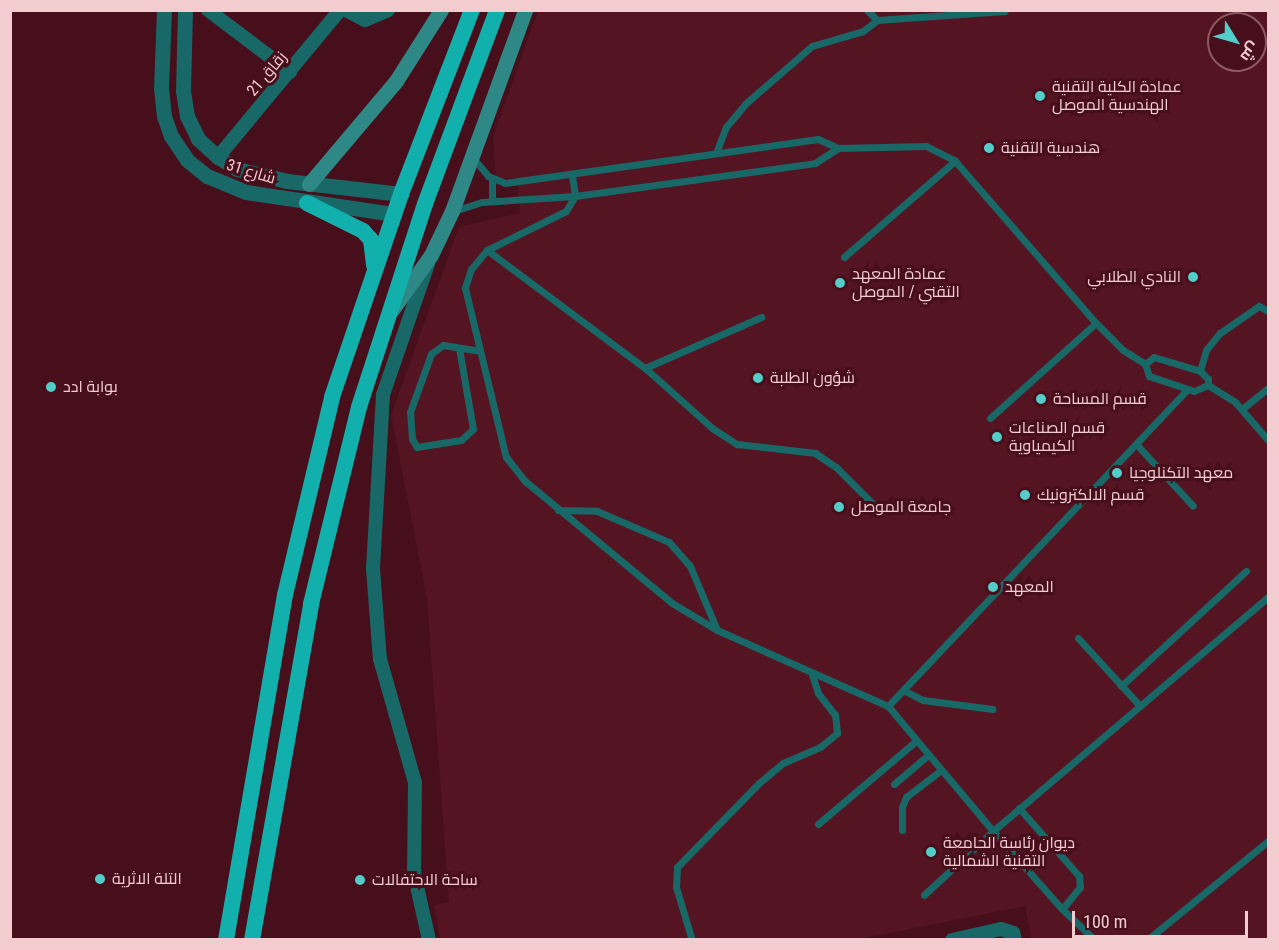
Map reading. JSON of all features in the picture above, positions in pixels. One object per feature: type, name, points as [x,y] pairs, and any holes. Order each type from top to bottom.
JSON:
[{"type":"highway","points":[[226,939],[267,685],[307,492],[332,397],[401,194],[472,10]]},
{"type":"highway","points":[[252,939],[311,604],[359,407],[424,204],[497,10]]},
{"type":"highway","points":[[489,32],[509,10]]},
{"type":"highway","points":[[307,202],[363,231],[371,240],[374,271]]},
{"type":"highway","points":[[213,939],[235,880]]},
{"type":"main road","points":[[309,184],[396,81],[441,10]]},
{"type":"main road","points":[[390,312],[431,255],[452,211],[525,10]]},
{"type":"street","name":"شارع 31","points":[[164,10],[161,88],[171,136],[187,159],[207,176],[226,187],[282,200],[394,214]]},
{"type":"street","points":[[171,136],[191,130],[183,91],[186,10]]},
{"type":"street","points":[[208,10],[290,72]]},
{"type":"street","name":"زقاق 21","points":[[218,157],[340,10]]},
{"type":"street","points":[[346,10],[366,20],[387,10]]},
{"type":"street","points":[[163,28],[185,28]]},
{"type":"street","name":"شارع 31","points":[[191,130],[218,157],[237,169],[287,181],[401,194]]},
{"type":"street","points":[[282,200],[287,181]]},
{"type":"street","points":[[429,939],[414,873],[415,783],[380,659],[373,569],[384,395],[431,255]]},
{"type":"street","points":[[952,939],[1001,929],[1014,936]]},
{"type":"lane","points":[[867,10],[877,20]]},
{"type":"lane","points":[[716,153],[726,127],[745,104],[812,46],[862,31],[877,20],[1005,11]]},
{"type":"lane","points":[[472,157],[492,179],[505,183],[818,139],[838,148],[926,146],[954,161],[1096,323],[1122,350],[1145,364],[1149,376],[1199,392],[1208,385]]},
{"type":"lane","points":[[452,211],[492,201],[575,196],[815,163],[838,148]]},
{"type":"lane","points":[[844,257],[954,161]]},
{"type":"lane","points":[[572,175],[575,196],[566,211],[487,250],[471,269],[465,288],[506,457],[518,474],[635,576],[717,630],[888,706],[1062,909],[1095,939]]},
{"type":"lane","points":[[492,179],[492,201]]},
{"type":"lane","points":[[487,250],[645,368],[712,428],[737,444],[815,453],[836,467],[881,512]]},
{"type":"lane","points":[[1200,371],[1206,350],[1220,333],[1259,306],[1269,311]]},
{"type":"lane","points":[[645,368],[761,317]]},
{"type":"lane","points":[[990,418],[1096,323]]},
{"type":"lane","points":[[459,348],[473,429],[461,440],[417,447],[412,439],[410,412],[431,354],[443,345],[480,351]]},
{"type":"lane","points":[[1145,364],[1150,358],[1158,357],[1200,371],[1208,379],[1208,385]]},
{"type":"lane","points":[[1208,385],[1242,410],[1269,440]]},
{"type":"lane","points":[[1242,410],[1269,388]]},
{"type":"lane","points":[[888,706],[1041,541],[1138,446],[1188,389]]},
{"type":"lane","points":[[1138,446],[1193,506]]},
{"type":"lane","points":[[558,510],[597,511],[669,542],[690,566],[717,630]]},
{"type":"lane","points":[[1121,686],[1246,572]]},
{"type":"lane","points":[[924,895],[1019,808],[1269,597]]},
{"type":"lane","points":[[1078,638],[1140,706]]},
{"type":"lane","points":[[690,937],[676,887],[677,867],[759,783],[783,763],[820,747],[837,733],[835,715],[818,693],[811,672]]},
{"type":"lane","points":[[903,690],[923,700],[992,709]]},
{"type":"lane","points":[[818,824],[916,741]]},
{"type":"lane","points":[[894,784],[928,755]]},
{"type":"lane","points":[[902,830],[902,807],[906,797],[941,770]]},
{"type":"lane","points":[[1019,808],[1079,876],[1080,887],[1062,909]]},
{"type":"lane","points":[[1147,939],[1269,841]]},
{"type":"shaded area","name":"جامعة الموصل","points":[[538,11],[1268,11],[1268,939],[1031,939],[1025,906],[859,939],[440,939],[434,905],[449,902],[427,599],[391,415],[459,227],[520,213],[517,178],[496,179],[493,137]]},
{"type":"place","name":"عمادة الكلية التقنية الهندسية الموصل","points":[[1040,96]]},
{"type":"place","name":"هندسية التقنية","points":[[989,148]]},
{"type":"place","name":"النادي الطلابي","points":[[1193,277]]},
{"type":"place","name":"عمادة المعهد التقني / الموصل","points":[[840,283]]},
{"type":"place","name":"شؤون الطلبة","points":[[758,378]]},
{"type":"place","name":"بوابة ادد","points":[[51,387]]},
{"type":"place","name":"قسم المساحة","points":[[1041,399]]},
{"type":"place","name":"قسم الصناعات الكيمياوية","points":[[997,437]]},
{"type":"place","name":"معهد التكنلوجيا","points":[[1117,473]]},
{"type":"place","name":"قسم الالكترونيك","points":[[1025,495]]},
{"type":"place","name":"جامعة الموصل","points":[[839,507]]},
{"type":"place","name":"المعهد","points":[[993,587]]},
{"type":"place","name":"ديوان رئاسة الجامعة التقنية الشمالية","points":[[931,852]]},
{"type":"place","name":"التلة الاثرية","points":[[100,879]]},
{"type":"place","name":"ساحة الاحتفالات","points":[[360,880]]}]
